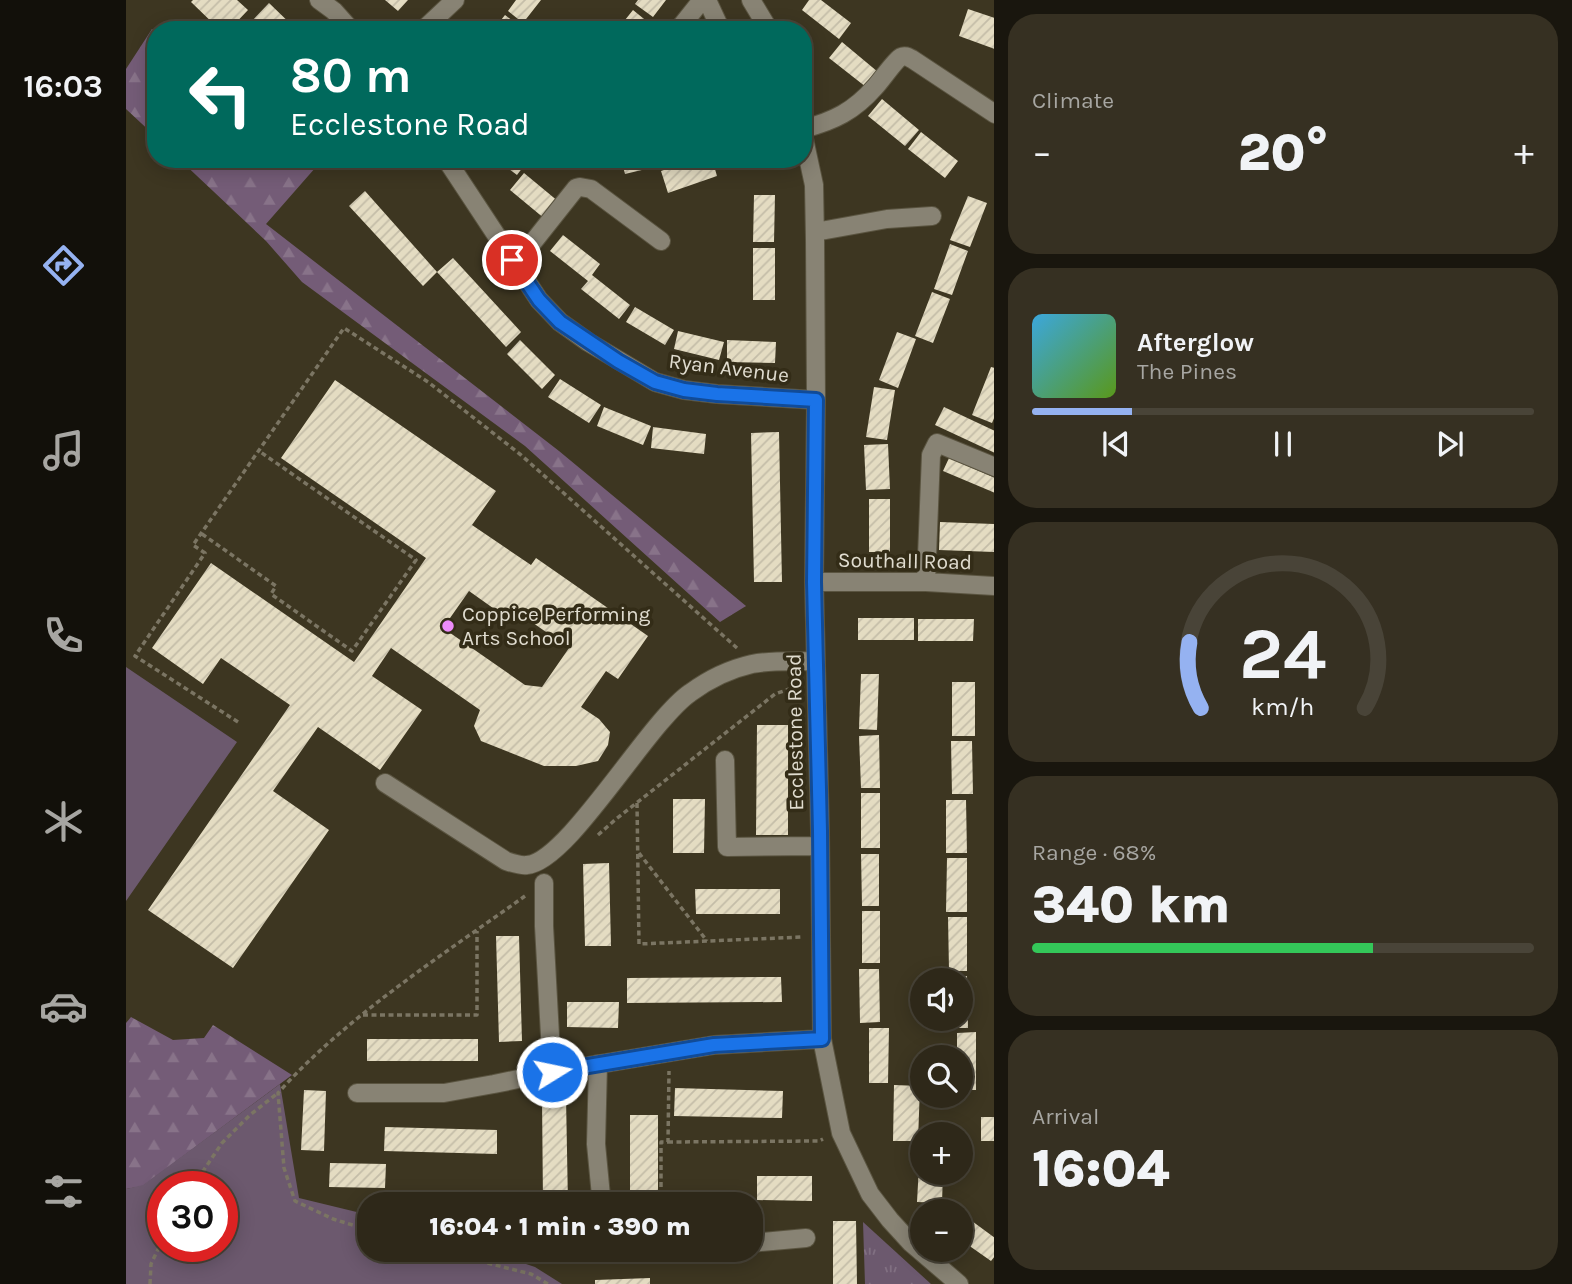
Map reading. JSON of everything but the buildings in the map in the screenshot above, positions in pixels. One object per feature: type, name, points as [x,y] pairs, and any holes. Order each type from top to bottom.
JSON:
[{"type":"street","points":[[319,0],[343,21]]},
{"type":"street","points":[[433,21],[455,0]]},
{"type":"street","points":[[686,21],[704,0],[716,21]]},
{"type":"street","points":[[751,0],[764,21]]},
{"type":"street","points":[[812,129],[852,109],[875,88],[901,57],[912,59],[994,113]]},
{"type":"street","name":"Ryan Avenue","points":[[452,168],[539,300],[560,322],[618,361],[655,382],[684,390],[816,400]]},
{"type":"street","name":"Ecclestone Road","points":[[810,168],[814,185],[815,232],[814,582],[822,1039],[841,1133],[870,1194],[911,1243],[959,1284]]},
{"type":"street","points":[[512,260],[530,246],[576,188],[580,187],[591,189],[661,241]]},
{"type":"street","points":[[815,232],[887,219],[932,216]]},
{"type":"street","points":[[926,582],[931,455],[937,443],[994,467]]},
{"type":"street","name":"Southall Road","points":[[814,582],[926,582],[994,586]]},
{"type":"street","points":[[385,783],[506,862],[528,865],[548,857],[568,838],[655,729],[688,694],[724,672],[754,663],[816,661]]},
{"type":"street","points":[[725,760],[727,847],[820,846]]},
{"type":"street","points":[[544,883],[552,1072]]},
{"type":"street","points":[[357,1093],[444,1093],[669,1051],[714,1045],[822,1039]]},
{"type":"street","points":[[598,1064],[596,1144],[601,1192]]},
{"type":"street","points":[[763,1242],[806,1238]]},
{"type":"path","points":[[238,722],[135,656],[205,553],[193,545],[344,328],[428,382],[521,455],[754,663]]},
{"type":"path","points":[[201,533],[276,586],[271,594],[352,651],[416,560],[259,451]]},
{"type":"path","points":[[595,837],[775,694],[817,680]]},
{"type":"path","points":[[637,802],[639,944],[821,936]]},
{"type":"path","points":[[638,851],[707,941]]},
{"type":"path","points":[[203,1171],[222,1143],[250,1115],[363,1015],[544,883]]},
{"type":"path","points":[[363,1015],[477,1014],[477,931]]},
{"type":"path","points":[[668,1142],[669,1051]]},
{"type":"path","points":[[278,1093],[284,1168],[295,1201],[333,1219],[357,1226]]},
{"type":"path","points":[[661,1192],[661,1142],[819,1141],[841,1133]]},
{"type":"path","points":[[150,1284],[152,1262]]},
{"type":"path","points":[[481,1262],[531,1274],[548,1284]]},
{"type":"green space","points":[[147,37],[147,129],[126,109],[126,69]]},
{"type":"green space","points":[[189,168],[315,168],[266,224],[559,451],[746,606],[720,622],[525,446],[302,282],[266,241]]},
{"type":"green space","points":[[126,667],[237,742],[126,901]]},
{"type":"green space","points":[[131,1017],[173,1040],[204,1038],[213,1025],[292,1075],[163,1171],[147,1171],[147,1183],[143,1186],[126,1189],[126,1023]]},
{"type":"green space","points":[[280,1084],[299,1198],[357,1212],[357,1262],[520,1262],[535,1267],[562,1284],[126,1284],[126,1189],[147,1182],[147,1262],[238,1262],[238,1171],[162,1171]]},
{"type":"green space","points":[[863,1222],[931,1284],[865,1284]]},
{"type":"place","name":"Coppice Performing Arts School","points":[[448,626]]},
{"type":"route","points":[[512,260],[539,300],[560,322],[655,382],[684,390],[717,394],[816,400],[814,582],[822,1039],[714,1045],[552,1072]]}]
